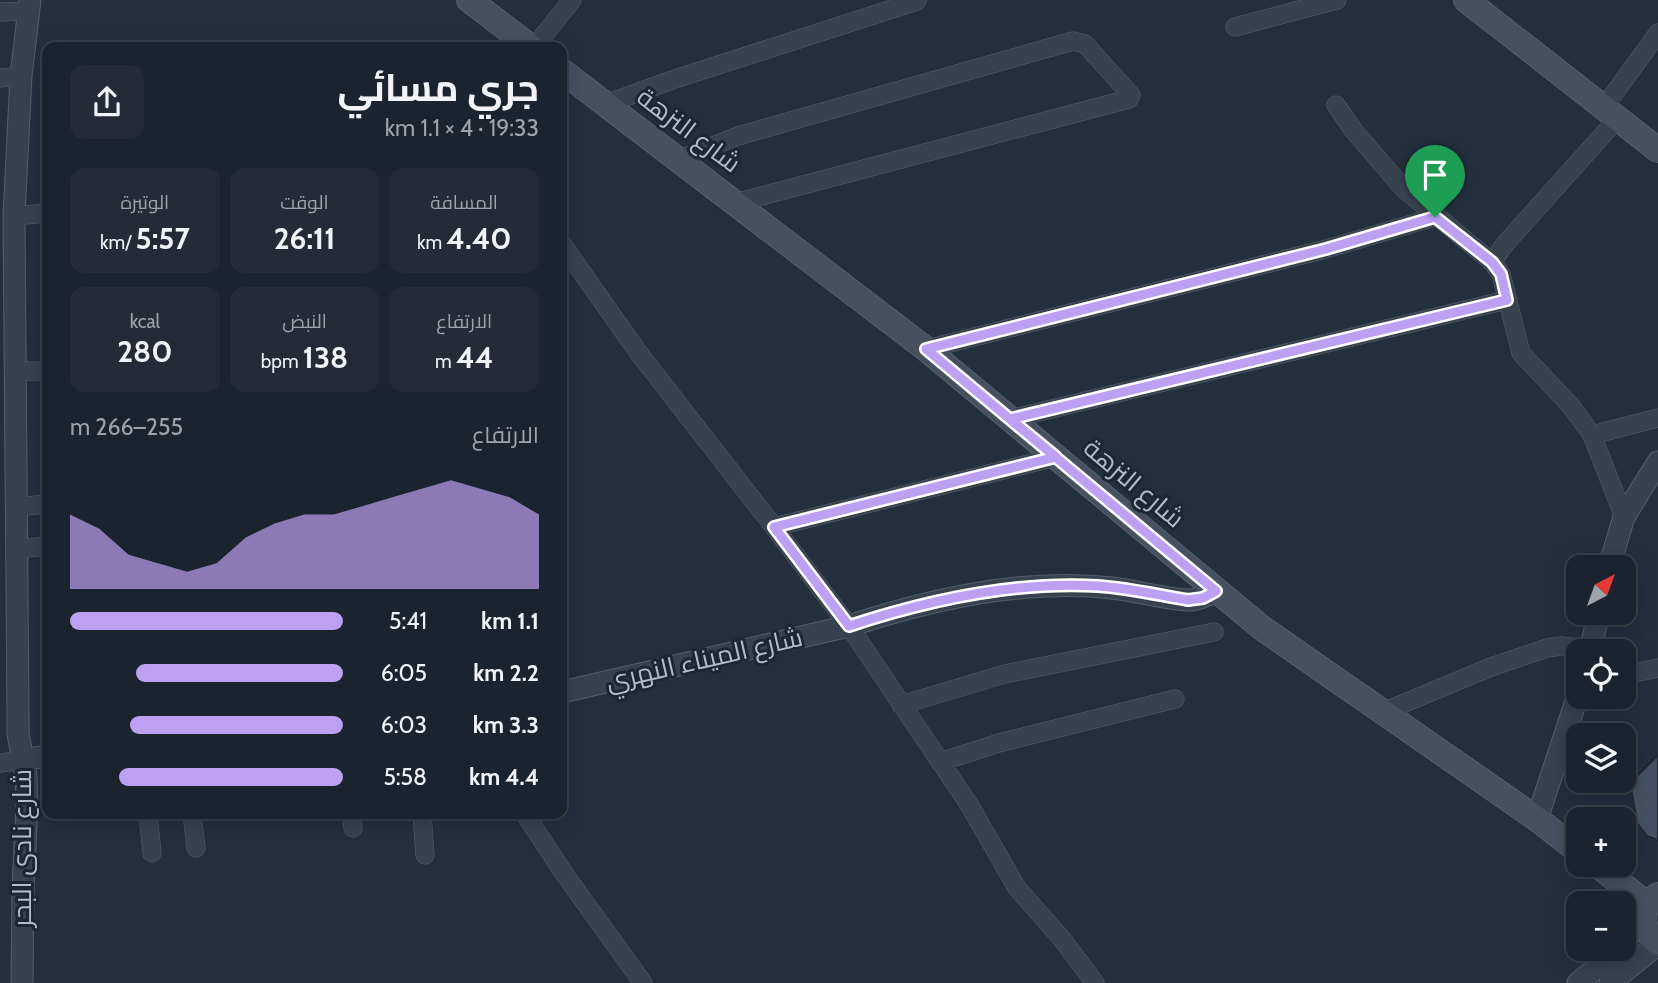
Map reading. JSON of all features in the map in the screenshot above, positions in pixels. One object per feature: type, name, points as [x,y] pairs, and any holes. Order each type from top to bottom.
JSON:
[{"type":"main road","points":[[470,0],[520,42]]},
{"type":"main road","points":[[1466,0],[1615,106],[1658,131]]},
{"type":"main road","points":[[1490,0],[1615,106],[1658,150]]},
{"type":"main road","name":"شارع النزهة","points":[[567,75],[926,349],[1262,628],[1566,842]]},
{"type":"main road","points":[[1609,877],[1653,923]]},
{"type":"street","points":[[530,42],[543,36],[572,0]]},
{"type":"street","points":[[1235,27],[1337,0]]},
{"type":"street","points":[[606,104],[672,80],[918,1]]},
{"type":"street","points":[[0,12],[30,6]]},
{"type":"street","name":"شارع نادى البحر","points":[[22,983],[27,806],[18,715],[14,216],[22,76],[30,6]]},
{"type":"street","points":[[1492,262],[1615,106],[1658,33]]},
{"type":"street","points":[[678,160],[738,136],[1073,41],[1085,44],[1131,95],[1129,99],[735,203]]},
{"type":"street","points":[[0,78],[22,76]]},
{"type":"street","points":[[1336,105],[1404,190],[1492,262],[1501,274],[1521,354],[1571,406],[1592,435],[1624,517]]},
{"type":"street","points":[[14,216],[42,213]]},
{"type":"street","points":[[926,349],[1326,249],[1435,217]]},
{"type":"street","points":[[567,251],[638,352],[849,626],[970,806],[1017,888],[1062,939],[1095,983]]},
{"type":"street","points":[[1010,419],[1507,300]]},
{"type":"street","points":[[15,371],[42,371]]},
{"type":"street","points":[[1592,435],[1658,418]]},
{"type":"street","points":[[774,527],[1056,457]]},
{"type":"street","points":[[1613,555],[1624,517],[1658,462]]},
{"type":"street","points":[[16,507],[42,504]]},
{"type":"street","points":[[16,549],[42,546]]},
{"type":"street","name":"شارع الميناء النهري","points":[[567,691],[849,626],[917,606],[1024,587],[1099,586],[1188,600],[1203,598],[1216,591]]},
{"type":"street","points":[[901,705],[1005,674],[1214,632]]},
{"type":"street","points":[[1383,712],[1491,667],[1547,648],[1566,647]]},
{"type":"street","points":[[1636,672],[1658,667]]},
{"type":"street","points":[[940,762],[999,743],[1175,699]]},
{"type":"street","points":[[1537,819],[1573,709]]},
{"type":"street","points":[[0,763],[42,757]]},
{"type":"street","points":[[149,819],[152,853]]},
{"type":"street","points":[[193,819],[196,848]]},
{"type":"street","points":[[422,819],[425,855]]},
{"type":"street","points":[[528,819],[557,864],[643,983]]},
{"type":"street","points":[[1636,936],[1653,923]]},
{"type":"street","points":[[1612,982],[1653,923]]},
{"type":"street","points":[[1578,983],[1604,961]]},
{"type":"building","points":[[1658,755],[1658,840],[1647,836],[1637,823],[1632,793],[1636,793],[1637,776]]},
{"type":"route","points":[[1435,217],[1326,249],[926,349],[1010,419],[1056,457],[1216,591],[1203,598],[1188,600],[1099,586],[1024,587],[917,606],[849,626],[774,527],[1056,457],[1010,419],[1507,300],[1501,274],[1492,262],[1435,217]]}]
